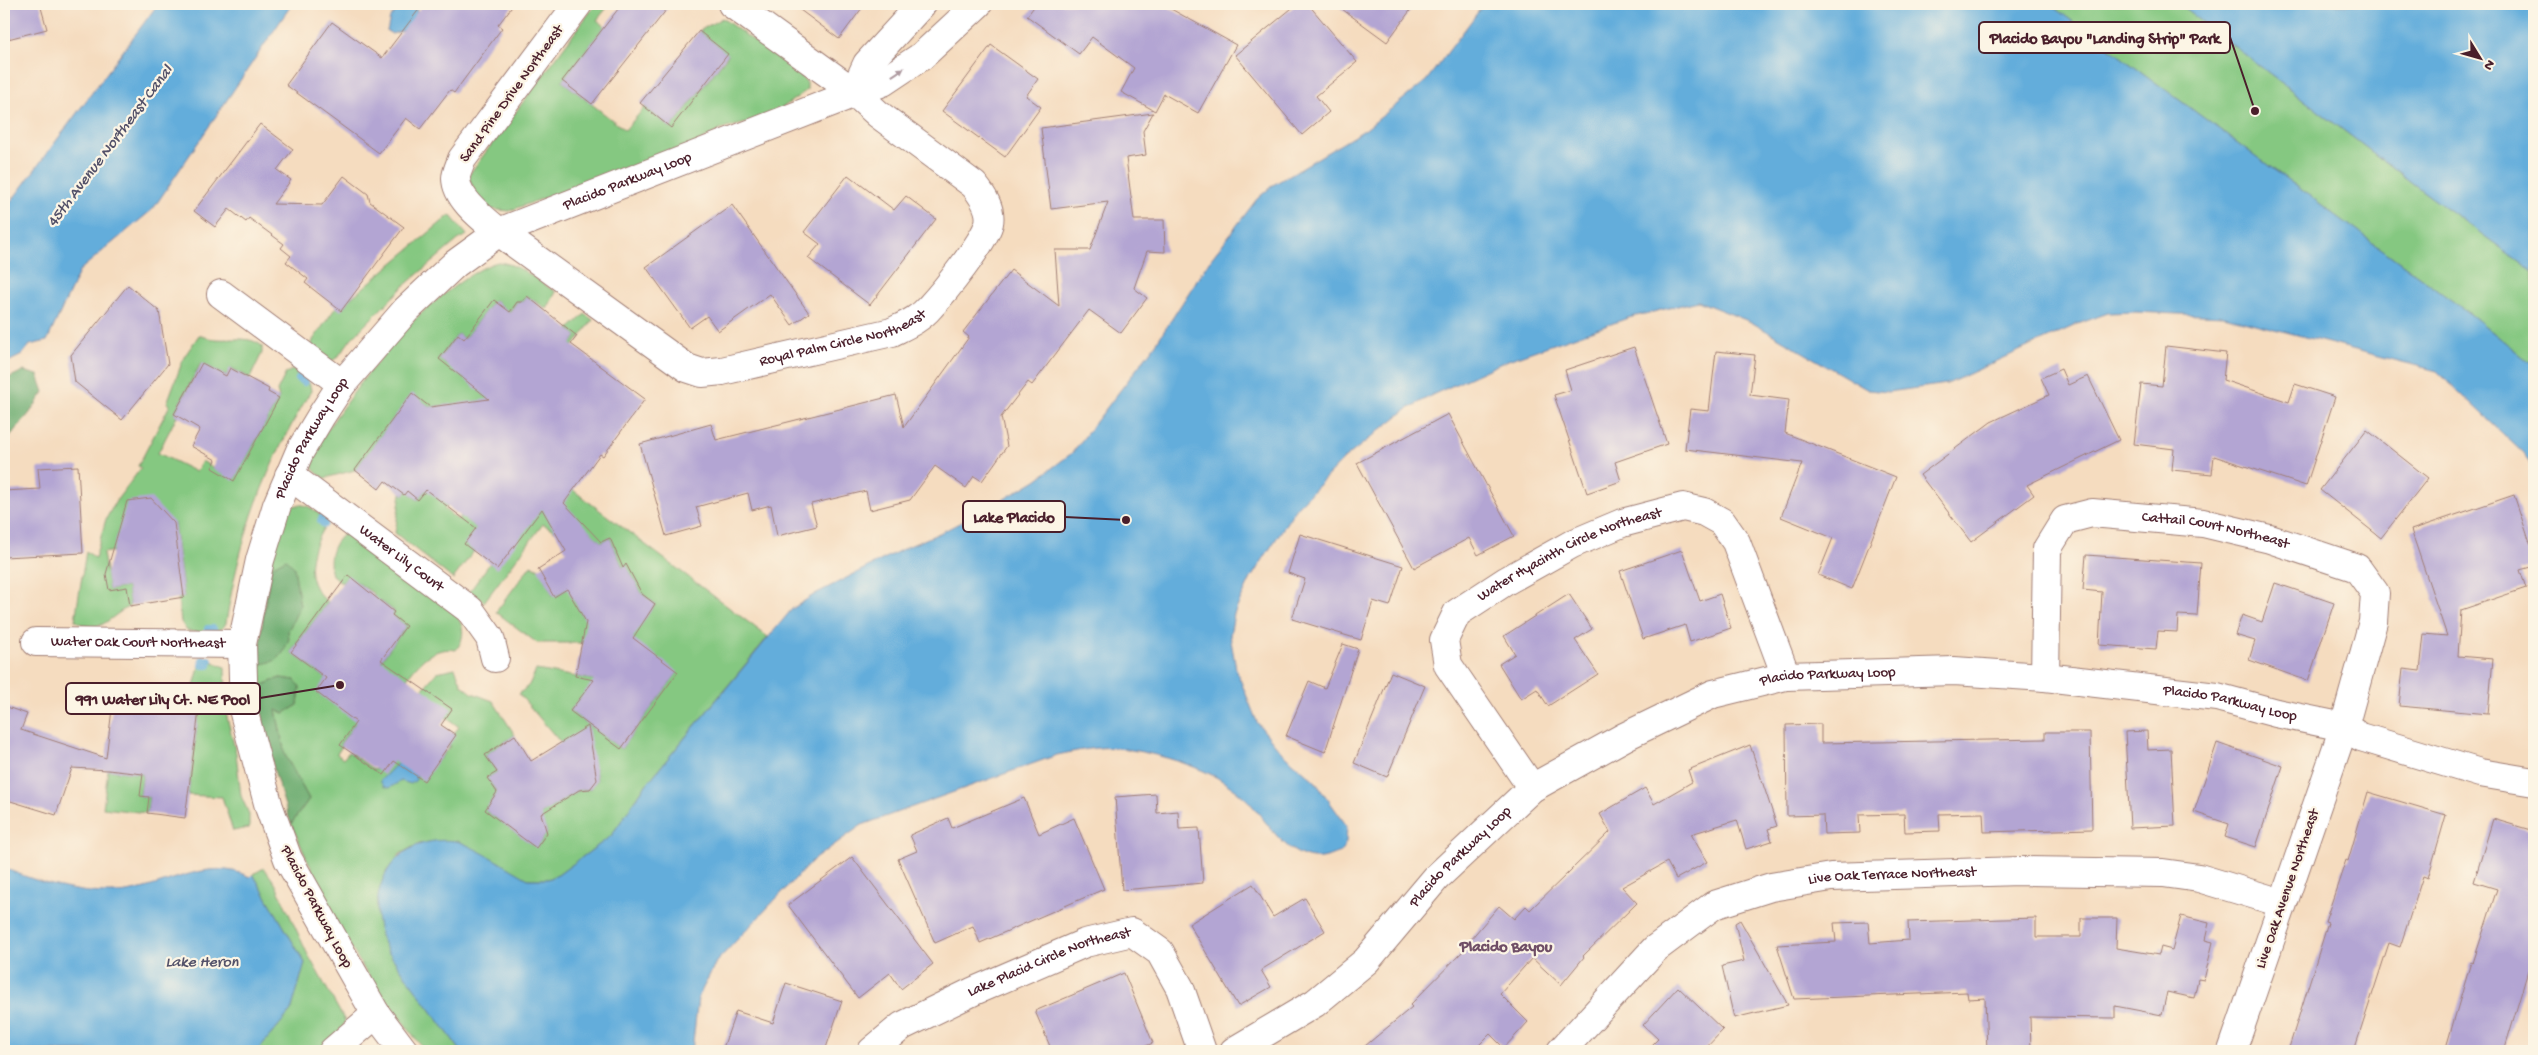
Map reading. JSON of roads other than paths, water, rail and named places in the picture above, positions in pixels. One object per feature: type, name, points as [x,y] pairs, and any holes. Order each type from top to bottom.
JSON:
[{"type":"street","name":"Sand Pine Drive Northeast","points":[[499,232],[474,212],[462,194],[456,178],[462,159],[578,4]]},
{"type":"street","name":"Royal Palm Circle Northeast","points":[[499,232],[686,368],[702,373],[722,371],[892,332],[912,322],[930,308],[979,244],[989,222],[986,200],[974,184],[878,114],[854,92],[732,4]]},
{"type":"street","points":[[854,92],[868,64],[922,4]]},
{"type":"street","name":"Placido Parkway Loop","points":[[404,1051],[376,1014],[288,859],[253,752],[244,713],[242,644],[260,560],[277,505],[300,452],[342,384],[406,310],[455,264],[499,232],[854,92],[884,82],[922,56],[978,4]]},
{"type":"street","points":[[221,294],[342,384]]},
{"type":"street","name":"Water Lily Court","points":[[289,475],[470,610],[490,638],[495,658]]},
{"type":"street","name":"Water Hyacinth Circle Northeast","points":[[1532,788],[1448,665],[1444,640],[1457,613],[1506,581],[1572,544],[1622,523],[1683,507],[1704,512],[1722,522],[1736,542],[1786,676]]},
{"type":"street","name":"Cattail Court Northeast","points":[[2045,677],[2047,549],[2065,520],[2092,512],[2203,524],[2270,539],[2357,568],[2375,593],[2373,622],[2344,727]]},
{"type":"street","name":"Water Oak Court Northeast","points":[[36,642],[242,644]]},
{"type":"street","name":"Placido Parkway Loop","points":[[1234,1051],[1315,1003],[1366,961],[1436,878],[1532,788],[1626,736],[1713,694],[1786,676],[1954,671],[2045,677],[2217,697],[2276,713],[2344,727],[2361,737],[2480,773],[2534,782]]},
{"type":"street","name":"Live Oak Avenue Northeast","points":[[2232,1051],[2344,727]]},
{"type":"street","name":"Live Oak Terrace Northeast","points":[[1561,1051],[1655,949],[1714,905],[1771,887],[1841,876],[2019,871],[2163,873],[2198,878],[2282,903]]},
{"type":"street","name":"Lake Placid Circle Northeast","points":[[872,1051],[902,1026],[974,991],[1085,943],[1132,932],[1160,952],[1180,988],[1202,1051]]},
{"type":"street","points":[[333,1051],[376,1014]]},
{"type":"water","name":"45th Avenue Northeast Canal","points":[[158,4],[292,4],[153,209],[80,270],[47,341],[30,345],[22,355],[4,364],[4,211]]},
{"type":"water","points":[[403,4],[416,5],[417,15],[408,29],[392,34],[387,31],[390,18]]},
{"type":"water","points":[[1484,4],[2049,4],[2474,317],[2534,366],[2534,468],[2523,453],[2437,371],[2224,316],[2135,312],[2108,313],[2078,324],[1947,384],[1888,392],[1868,390],[1751,322],[1698,301],[1628,318],[1508,360],[1432,395],[1403,412],[1345,458],[1296,508],[1251,578],[1234,614],[1230,635],[1236,669],[1257,722],[1282,753],[1314,780],[1347,826],[1346,842],[1341,852],[1322,858],[1310,858],[1298,854],[1279,838],[1247,800],[1236,791],[1216,777],[1181,762],[1143,752],[1118,748],[1095,748],[1057,755],[862,825],[813,860],[716,962],[698,998],[692,1051],[461,1051],[388,952],[380,931],[377,911],[379,891],[386,873],[397,858],[413,847],[433,841],[456,841],[528,879],[548,879],[558,875],[611,836],[645,786],[792,609],[815,594],[996,504],[1036,480],[1072,453],[1155,345],[1208,263],[1257,199],[1273,185],[1366,129],[1426,81]]},
{"type":"water","points":[[2179,4],[2534,4],[2534,272],[2424,192]]},
{"type":"water","points":[[399,763],[416,773],[416,780],[411,784],[401,781],[389,788],[384,787],[380,781]]},
{"type":"water","name":"Lake Heron","points":[[4,868],[58,886],[101,893],[133,891],[200,871],[233,871],[250,877],[253,874],[305,963],[291,1011],[257,1051],[4,1051]]},
{"type":"waterway","points":[[302,373],[307,377],[304,382],[299,379],[302,373]]},
{"type":"waterway","points":[[323,517],[326,520],[324,524],[321,521],[323,517]]},
{"type":"waterway","points":[[208,629],[213,629],[213,633],[208,633],[208,629]]},
{"type":"waterway","points":[[203,660],[209,660],[208,665],[203,665],[203,660]]},
{"type":"place","name":"Placido Bayou \"Landing Strip\" Park","points":[[2255,111]]},
{"type":"place","name":"Lake Placido","points":[[1126,520]]},
{"type":"place","name":"991 Water Lily Ct. NE Pool","points":[[340,685]]},
{"type":"district","name":"Placido Bayou","points":[[1506,948]]}]
